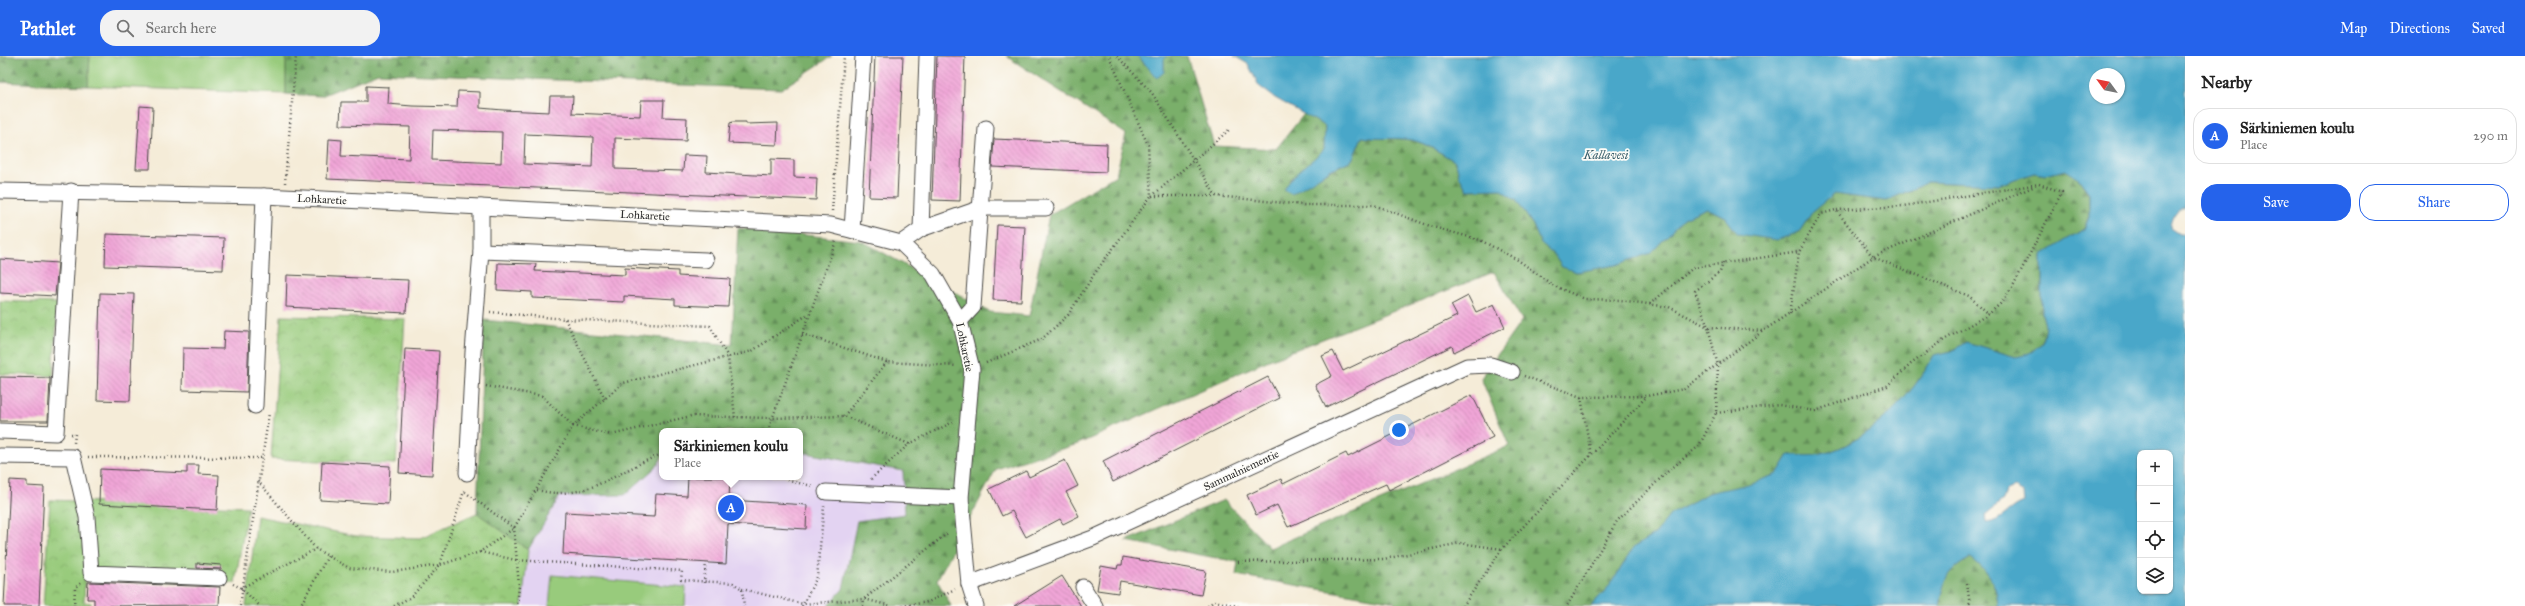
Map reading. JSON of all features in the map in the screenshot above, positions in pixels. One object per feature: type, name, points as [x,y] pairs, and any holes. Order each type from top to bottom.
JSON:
[{"type":"street","points":[[852,230],[864,56]]},
{"type":"street","points":[[921,229],[927,56]]},
{"type":"street","points":[[960,321],[973,307],[986,128]]},
{"type":"street","name":"Lohkaretie","points":[[0,192],[264,196],[481,207],[852,230],[901,243],[933,274],[960,321],[972,369],[961,498],[969,584],[976,606]]},
{"type":"street","points":[[0,431],[56,433],[71,192]]},
{"type":"street","points":[[255,406],[264,196]]},
{"type":"street","points":[[467,473],[471,384],[478,310],[481,251],[481,207]]},
{"type":"street","points":[[901,243],[921,229],[981,208],[1046,208]]},
{"type":"street","points":[[481,251],[706,260]]},
{"type":"street","name":"Sammalniementie","points":[[969,584],[1093,538],[1467,366],[1491,365],[1512,372]]},
{"type":"street","points":[[0,456],[73,457],[88,517],[91,573],[219,578]]},
{"type":"street","points":[[826,492],[961,498]]},
{"type":"street","points":[[1083,587],[1095,606]]},
{"type":"path","points":[[284,197],[296,56]]},
{"type":"path","points":[[769,428],[810,313],[835,230],[844,56]]},
{"type":"path","points":[[1109,56],[1148,145],[1151,196]]},
{"type":"path","points":[[1117,56],[1152,93],[1216,196]]},
{"type":"path","points":[[802,334],[887,362],[956,366],[972,369],[1042,339],[1068,315],[1094,273],[1151,196],[1229,130]]},
{"type":"path","points":[[1512,372],[1581,397],[1647,396],[1684,389],[1718,366],[1763,331],[1790,315],[1873,257],[2039,184]]},
{"type":"path","points":[[1716,413],[1779,405],[1815,411],[1888,386],[1911,364],[1944,340],[1989,314],[2000,304],[2012,288],[2062,192],[2039,184],[1903,206],[1836,210],[1821,214],[1799,252],[1790,315]]},
{"type":"path","points":[[1151,196],[1216,196],[1304,205],[1374,205],[1430,226],[1480,240],[1518,260],[1554,286],[1585,299],[1620,300],[1669,307],[1708,327],[1763,331]]},
{"type":"path","points":[[1836,210],[1873,257],[1969,296],[1989,314]]},
{"type":"path","points":[[1650,304],[1693,268],[1799,252]]},
{"type":"path","points":[[1567,606],[1617,521],[1666,473],[1698,446],[1716,413],[1718,366],[1708,327],[1695,292],[1720,272],[1723,263]]},
{"type":"path","points":[[478,310],[565,319],[710,326],[728,357],[735,417]]},
{"type":"path","points":[[258,482],[316,548],[349,568],[392,572],[440,565],[480,552],[514,528],[573,426],[623,383],[752,351],[810,313]]},
{"type":"path","points":[[565,319],[605,399]]},
{"type":"path","points":[[844,416],[887,362]]},
{"type":"path","points":[[471,384],[542,396],[573,426],[611,435],[691,416],[773,418],[844,416],[909,444]]},
{"type":"path","points":[[1463,606],[1502,549],[1647,396]]},
{"type":"path","points":[[1581,397],[1591,455]]},
{"type":"path","points":[[856,493],[909,444],[954,422]]},
{"type":"path","points":[[537,490],[551,494],[578,492],[616,477],[659,456]]},
{"type":"path","points":[[73,457],[262,458]]},
{"type":"path","points":[[394,606],[411,597],[440,565],[465,492],[467,473]]},
{"type":"path","points":[[788,480],[822,488],[826,492],[817,577],[802,605]]},
{"type":"path","points":[[465,492],[514,528]]},
{"type":"path","points":[[514,528],[519,586],[517,606]]},
{"type":"path","points":[[863,606],[864,599],[950,532]]},
{"type":"path","points":[[1238,562],[1384,559],[1460,543],[1502,549]]},
{"type":"path","points":[[241,588],[316,548]]},
{"type":"path","points":[[480,552],[516,560],[682,571],[682,580],[733,583],[742,589],[802,605],[864,599],[891,606]]},
{"type":"path","points":[[300,606],[328,556]]},
{"type":"path","points":[[704,582],[706,563]]},
{"type":"path","points":[[74,606],[75,588],[91,573]]},
{"type":"path","points":[[219,578],[241,588],[260,606]]},
{"type":"path","points":[[1967,583],[1970,606]]},
{"type":"path","points":[[902,606],[928,602],[969,584]]},
{"type":"path","points":[[742,589],[744,606]]},
{"type":"path","points":[[1208,606],[1214,600],[1238,606]]},
{"type":"shaded area","points":[[803,453],[903,471],[905,514],[857,521],[843,589],[828,606],[522,606],[528,550],[560,495],[625,495],[659,463],[659,480],[803,480]]},
{"type":"green space","points":[[0,56],[90,56],[88,86],[0,82]]},
{"type":"green space","points":[[90,56],[286,56],[286,94],[88,86]]},
{"type":"green space","points":[[286,56],[832,56],[781,89],[378,73],[321,96],[286,94]]},
{"type":"green space","points":[[1006,56],[1138,56],[1144,64],[1164,72],[1164,58],[1167,56],[1187,56],[1214,146],[1276,149],[1304,114],[1325,126],[1324,149],[1308,166],[1289,180],[1314,179],[1352,160],[1362,137],[1417,141],[1456,162],[1459,176],[1467,190],[1500,189],[1516,200],[1533,225],[1542,244],[1554,255],[1562,267],[1651,253],[1684,218],[1707,208],[1725,217],[1739,234],[1799,232],[1813,211],[1834,194],[1886,201],[1928,182],[1998,185],[2034,173],[2046,175],[2064,170],[2078,178],[2089,194],[2089,216],[2084,229],[2042,255],[2042,314],[2045,325],[2042,343],[2029,354],[2016,357],[1966,342],[1952,351],[1934,355],[1914,386],[1902,401],[1856,440],[1818,455],[1789,455],[1777,474],[1671,515],[1655,534],[1634,547],[1611,584],[1591,606],[1394,606],[1395,602],[1236,575],[1238,562],[1126,541],[1224,500],[1270,548],[1509,446],[1481,378],[1522,320],[1494,272],[1269,360],[1078,444],[996,469],[937,580],[951,606],[828,606],[843,589],[857,521],[905,514],[903,471],[803,453],[803,428],[659,428],[658,465],[625,495],[560,496],[528,550],[477,513],[484,320],[732,345],[738,228],[862,241],[990,312],[1029,316],[1049,215],[1116,175],[1126,134]]},
{"type":"green space","points":[[0,301],[58,303],[53,376],[0,374]]},
{"type":"green space","points":[[281,316],[405,319],[396,464],[271,459]]},
{"type":"green space","points":[[50,500],[248,507],[235,583],[85,578],[84,602],[91,603],[91,606],[43,606]]},
{"type":"green space","points":[[477,513],[528,550],[522,606],[246,606],[257,516],[356,536],[420,538]]},
{"type":"green space","points":[[1971,558],[1987,573],[1994,585],[1998,606],[1940,606],[1943,589],[1948,577],[1956,567]]},
{"type":"green space","points":[[552,575],[686,587],[685,606],[549,606]]},
{"type":"water","points":[[1138,56],[1167,56],[1164,59],[1164,72],[1157,78]]},
{"type":"water","name":"Kallavesi","points":[[1234,56],[2185,56],[2185,206],[2174,215],[2170,228],[2179,234],[2185,234],[2185,606],[1998,606],[1994,585],[1987,573],[1971,558],[1956,567],[1948,577],[1943,589],[1940,606],[1591,606],[1611,584],[1634,547],[1655,534],[1670,515],[1708,493],[1749,484],[1777,474],[1789,455],[1818,455],[1856,440],[1902,401],[1914,386],[1934,355],[1952,351],[1966,342],[2016,357],[2029,354],[2042,343],[2045,325],[2042,314],[2042,255],[2084,229],[2089,216],[2089,193],[2078,178],[2065,170],[2046,175],[2034,173],[1998,185],[1928,182],[1886,201],[1834,194],[1813,211],[1799,232],[1777,240],[1738,234],[1725,217],[1707,208],[1684,218],[1651,253],[1616,265],[1577,272],[1562,267],[1554,255],[1541,244],[1533,225],[1516,200],[1500,189],[1467,190],[1459,176],[1456,162],[1417,141],[1362,137],[1352,160],[1330,170],[1292,194],[1284,190],[1297,173],[1324,149],[1325,126],[1275,98],[1259,86],[1248,64]],"holes":[[[2014,488],[2023,493],[2024,502],[2014,507],[1997,520],[1986,523],[1985,515],[2003,500],[2006,491]]]},
{"type":"building","points":[[875,56],[903,56],[897,198],[869,197]]},
{"type":"building","points":[[937,56],[965,56],[960,201],[932,200]]},
{"type":"building","points":[[366,86],[389,87],[388,104],[412,106],[457,107],[458,91],[480,92],[480,108],[549,112],[550,96],[573,96],[572,113],[640,116],[641,100],[664,100],[663,117],[687,118],[686,141],[615,138],[615,169],[683,171],[684,155],[707,156],[706,172],[771,176],[771,159],[794,160],[794,177],[817,178],[816,200],[327,179],[329,139],[342,140],[341,156],[409,159],[410,127],[340,125],[341,102],[366,102]],"holes":[[[433,130],[502,132],[501,163],[432,160]],[[525,134],[593,137],[592,167],[524,164]]]},
{"type":"building","points":[[140,106],[153,107],[150,169],[136,169]]},
{"type":"building","points":[[746,122],[746,124],[778,123],[777,145],[728,143],[730,123]]},
{"type":"building","points":[[994,139],[1107,144],[1106,172],[992,167]]},
{"type":"building","points":[[997,225],[1025,226],[1021,301],[993,300]]},
{"type":"building","points":[[106,234],[224,238],[223,270],[105,266]]},
{"type":"building","points":[[0,259],[58,263],[55,296],[0,293]]},
{"type":"building","points":[[498,263],[536,264],[535,271],[625,275],[625,268],[678,271],[678,276],[730,279],[728,307],[675,305],[675,299],[624,296],[624,302],[532,298],[532,292],[497,290]]},
{"type":"building","points":[[287,275],[408,280],[406,313],[286,307]]},
{"type":"building","points":[[100,293],[134,294],[130,401],[97,400]]},
{"type":"building","points":[[1468,296],[1476,312],[1494,304],[1505,327],[1454,352],[1452,346],[1326,407],[1315,385],[1332,376],[1322,356],[1333,351],[1343,371],[1457,316],[1451,305]]},
{"type":"building","points":[[224,331],[249,332],[247,392],[182,390],[183,348],[223,349]]},
{"type":"building","points":[[405,349],[439,351],[432,475],[399,473]]},
{"type":"building","points":[[0,377],[50,378],[48,421],[0,421]]},
{"type":"building","points":[[1268,377],[1279,398],[1113,482],[1103,461]]},
{"type":"building","points":[[1472,395],[1493,437],[1389,490],[1386,484],[1288,527],[1277,505],[1256,515],[1247,495],[1281,479],[1283,484],[1346,453],[1348,457]]},
{"type":"building","points":[[1065,460],[1078,486],[1066,492],[1079,516],[1063,524],[1060,519],[1026,537],[1012,511],[1002,516],[989,489],[1026,471],[1029,477]]},
{"type":"building","points":[[322,462],[390,466],[388,504],[320,500]]},
{"type":"building","points":[[187,465],[199,465],[198,474],[219,475],[217,510],[99,504],[100,469],[187,473]]},
{"type":"building","points":[[10,480],[27,481],[27,486],[44,487],[39,606],[4,606]]},
{"type":"building","points":[[688,480],[730,480],[729,500],[807,505],[806,529],[728,524],[726,564],[563,554],[565,512],[654,517],[656,494],[687,496]]},
{"type":"building","points":[[1123,557],[1206,571],[1201,595],[1120,581],[1118,593],[1097,590],[1101,566],[1117,569],[1118,565],[1122,565]]},
{"type":"building","points":[[197,563],[221,565],[221,569],[197,568]]},
{"type":"building","points":[[1062,576],[1081,606],[1014,606]]},
{"type":"building","points":[[88,582],[220,587],[219,605],[94,606],[94,599],[87,599]]},
{"type":"place","name":"Särkiniemen koulu","points":[[731,508]]}]
